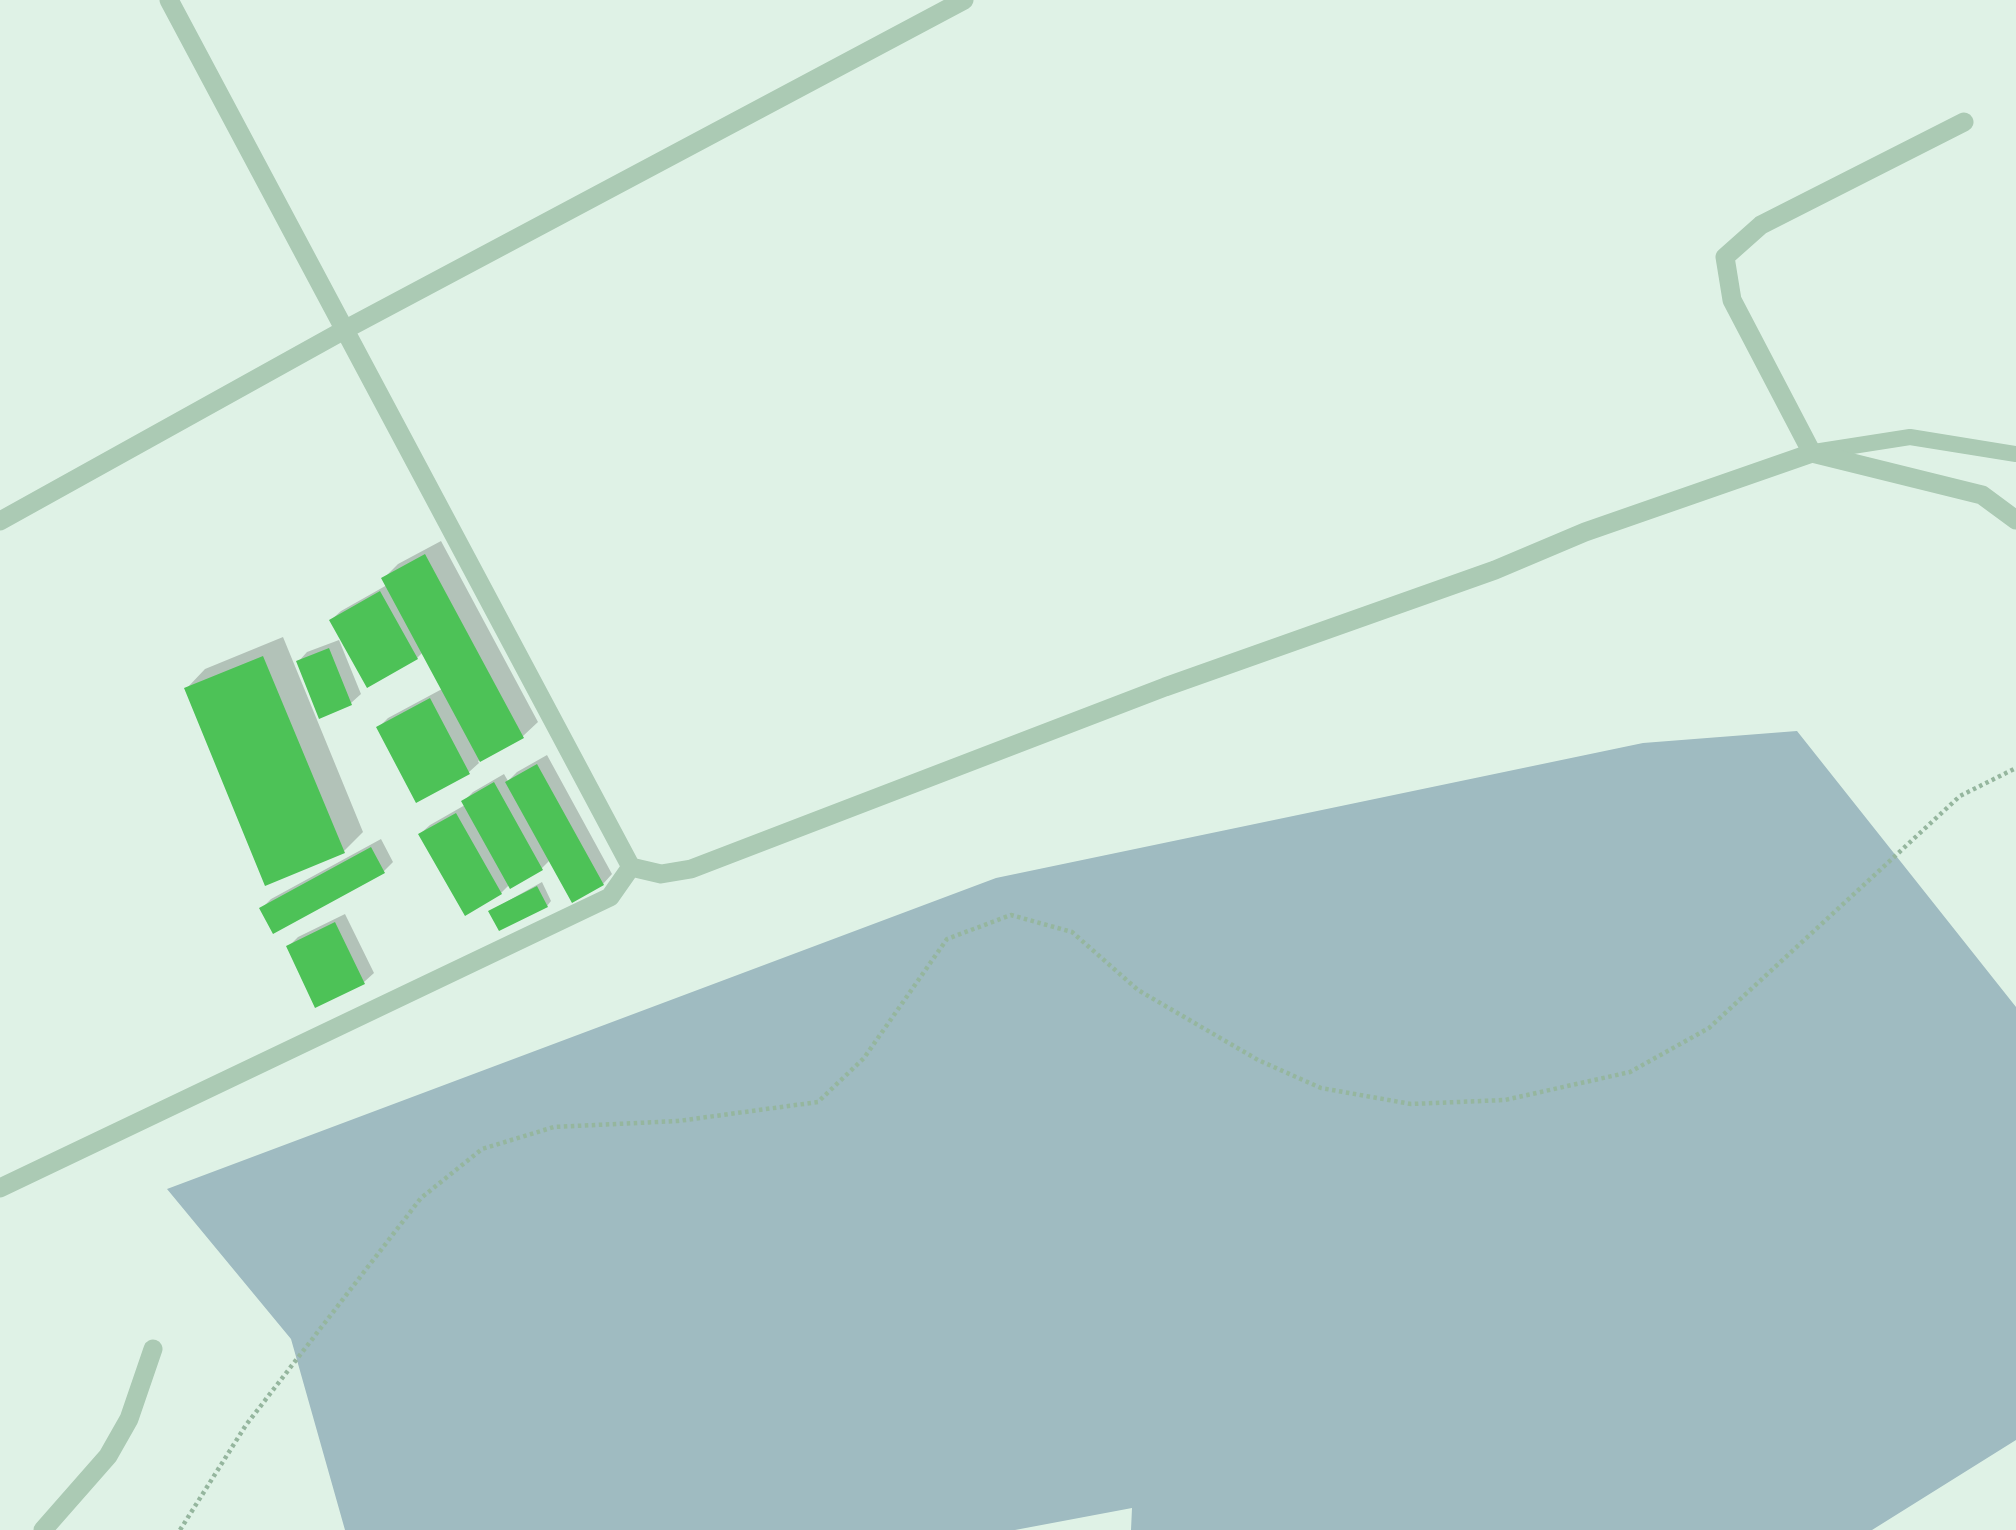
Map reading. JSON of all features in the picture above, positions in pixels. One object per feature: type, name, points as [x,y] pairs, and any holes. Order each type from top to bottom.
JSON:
[{"type":"street","points":[[169,0],[631,867],[661,874],[691,869],[1165,687],[1496,570],[1597,527],[1812,453],[1982,495],[2016,520]]},
{"type":"street","points":[[0,521],[346,329],[964,0]]},
{"type":"street","points":[[1812,453],[1732,300],[1725,257],[1760,225],[1964,122]]},
{"type":"street","points":[[0,1188],[610,897],[631,867]]},
{"type":"street","points":[[43,1530],[108,1456],[129,1419],[153,1349]]},
{"type":"lane","points":[[1812,453],[1910,437],[2016,454]]},
{"type":"path","points":[[180,1530],[246,1425],[421,1198],[482,1149],[554,1126],[678,1121],[818,1102],[864,1058],[947,939],[1011,915],[1072,932],[1138,990],[1258,1060],[1321,1088],[1411,1104],[1505,1100],[1630,1072],[1709,1028],[1960,796],[2016,768]]},
{"type":"shaded area","points":[[1797,731],[2016,1007],[2016,1440],[1872,1530],[1131,1530],[1132,1508],[1015,1530],[345,1530],[291,1339],[167,1189],[996,878],[1643,743]]},
{"type":"building","points":[[425,554],[524,738],[480,762],[381,578]]},
{"type":"building","points":[[380,591],[418,659],[367,688],[329,620]]},
{"type":"building","points":[[329,648],[352,705],[319,719],[296,661]]},
{"type":"building","points":[[263,656],[345,853],[265,886],[184,688]]},
{"type":"building","points":[[430,698],[470,774],[416,803],[376,727]]},
{"type":"building","points":[[537,764],[604,885],[572,903],[505,782]]},
{"type":"building","points":[[494,782],[543,870],[510,889],[461,801]]},
{"type":"building","points":[[456,813],[502,894],[465,916],[418,834]]},
{"type":"building","points":[[371,847],[385,873],[273,934],[259,908]]},
{"type":"building","points":[[537,886],[548,907],[499,931],[488,911]]},
{"type":"building","points":[[335,922],[365,984],[315,1008],[286,946]]}]
